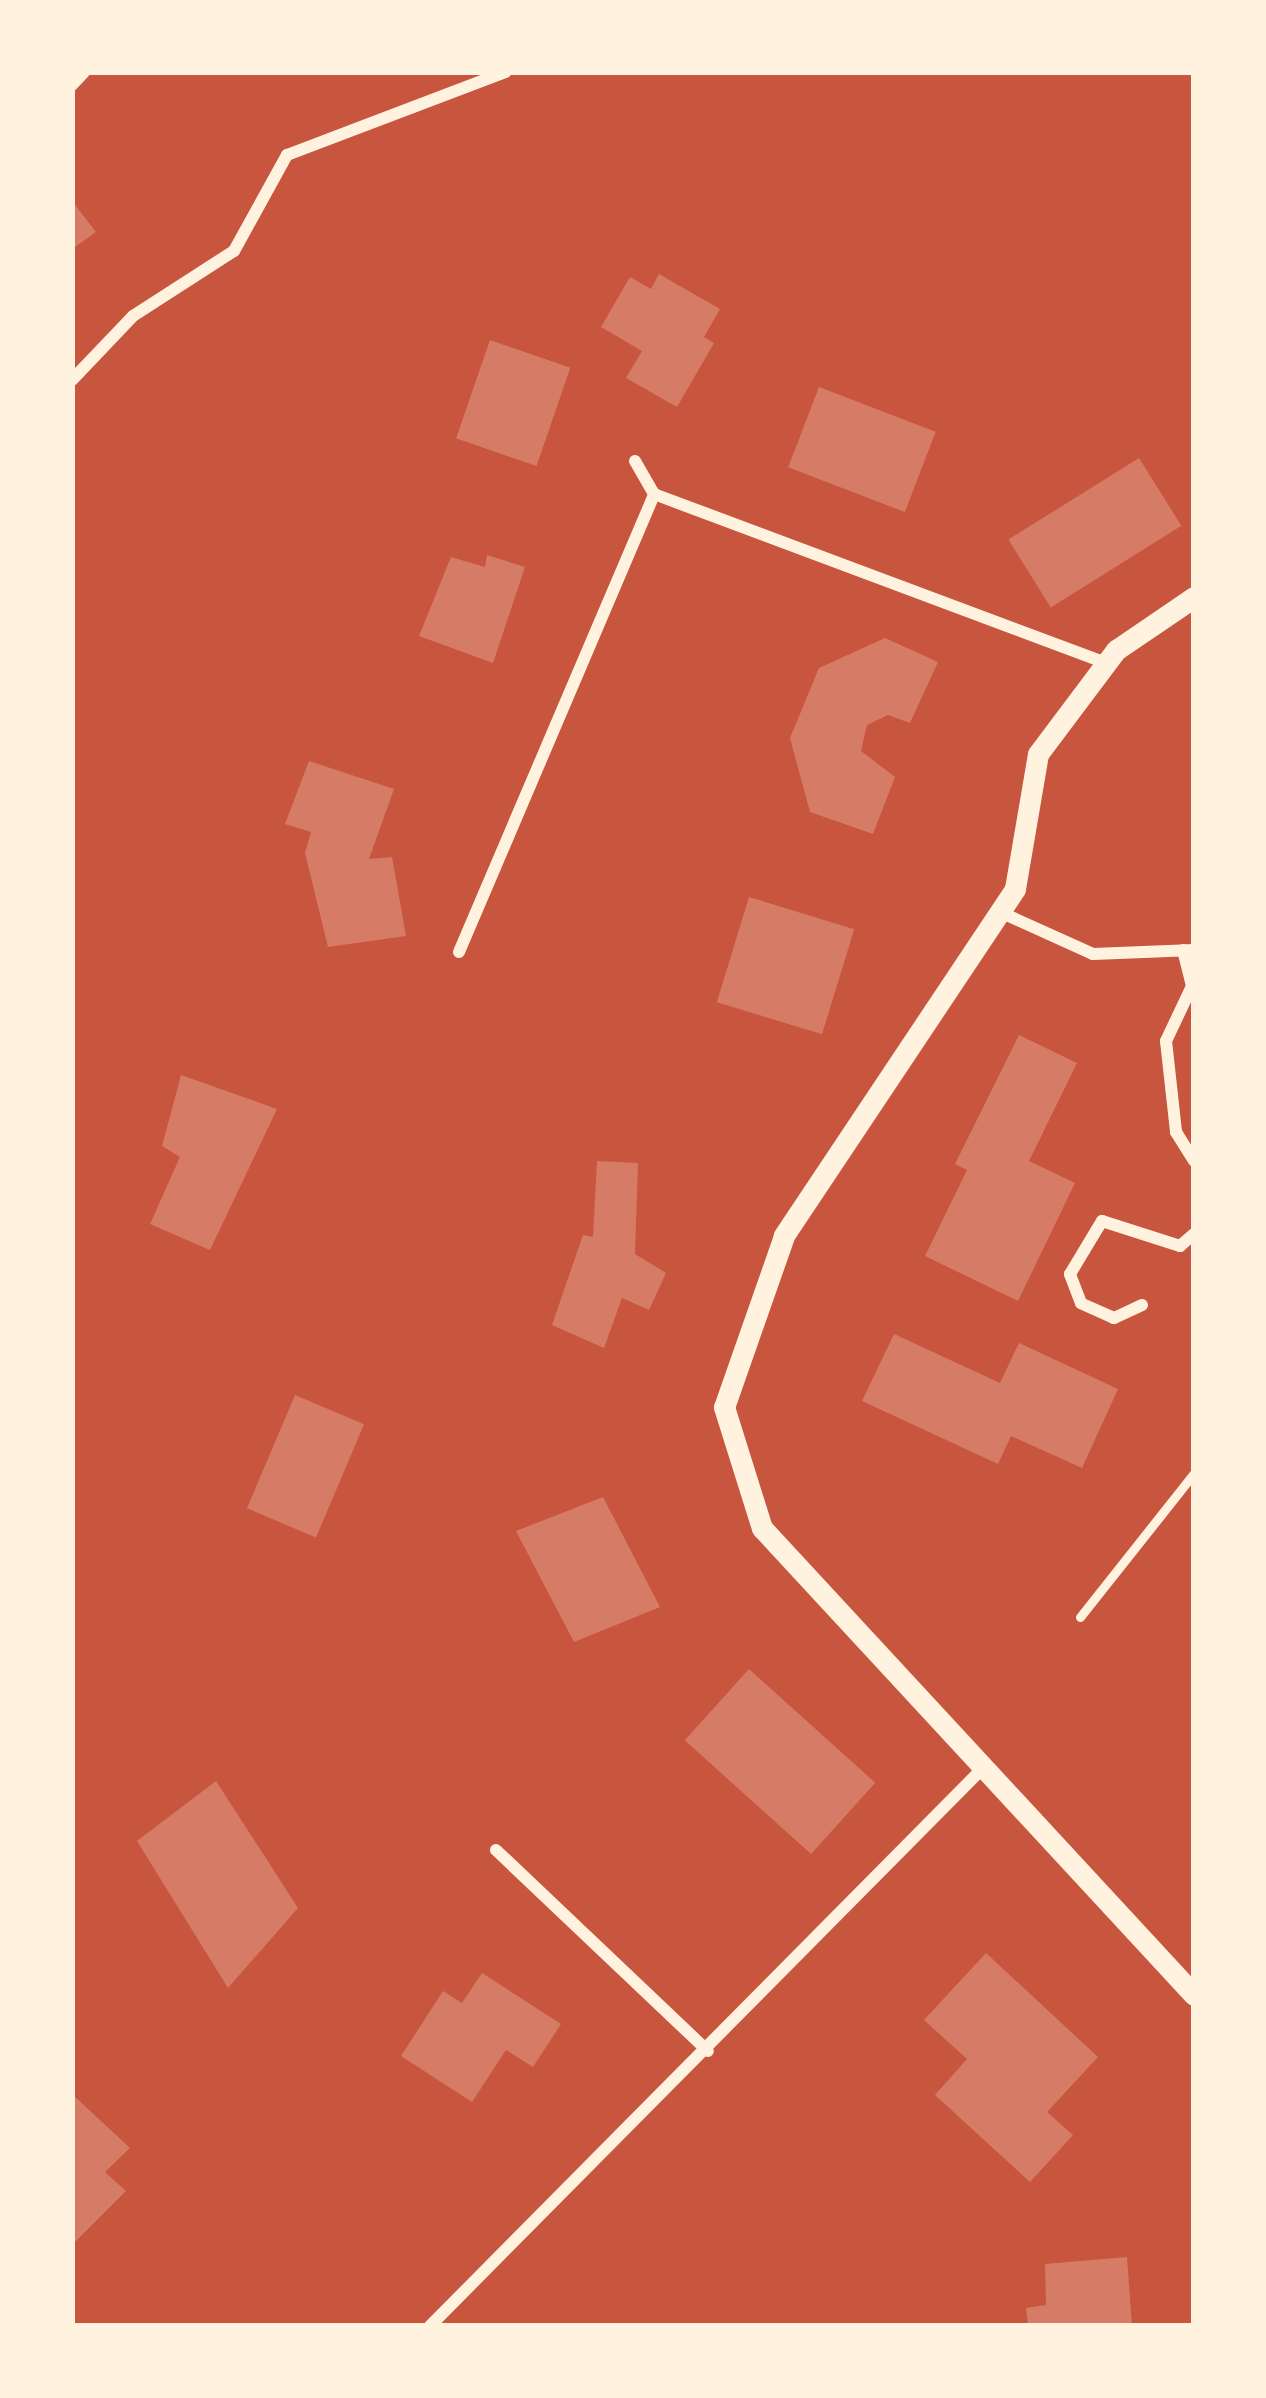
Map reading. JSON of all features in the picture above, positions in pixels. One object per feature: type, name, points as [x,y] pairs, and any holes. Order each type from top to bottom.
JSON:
[{"type":"street","points":[[72,85],[84,72]]},
{"type":"street","points":[[72,380],[133,316],[234,250],[287,155],[506,72]]},
{"type":"street","points":[[635,461],[654,494],[1106,663]]},
{"type":"street","points":[[460,952],[654,494]]},
{"type":"street","points":[[1194,597],[1106,663],[1038,754],[1015,889],[784,1236],[724,1407],[762,1528],[1194,1995]]},
{"type":"street","points":[[998,911],[1093,954],[1188,950],[1192,986],[1166,1041],[1176,1132],[1194,1161]]},
{"type":"street","points":[[1142,1305],[1114,1318],[1082,1303],[1070,1274],[1102,1221],[1180,1246],[1194,1234]]},
{"type":"street","points":[[430,2326],[984,1767]]},
{"type":"street","points":[[496,1850],[707,2051]]},
{"type":"lane","points":[[1080,1617],[1194,1473]]},
{"type":"building","points":[[72,201],[96,232],[72,249]]},
{"type":"building","points":[[659,274],[720,309],[704,337],[714,343],[677,407],[626,378],[642,351],[601,327],[630,277],[651,289]]},
{"type":"building","points":[[490,340],[570,368],[537,466],[456,438]]},
{"type":"building","points":[[819,387],[936,432],[905,512],[788,467]]},
{"type":"building","points":[[1139,458],[1181,526],[1051,607],[1008,540]]},
{"type":"building","points":[[487,555],[525,567],[493,663],[419,636],[451,557],[485,567]]},
{"type":"building","points":[[885,638],[938,662],[910,723],[888,715],[867,725],[861,751],[895,777],[873,834],[810,812],[790,738],[819,668]]},
{"type":"building","points":[[309,761],[394,789],[369,859],[392,857],[406,936],[328,947],[305,853],[311,832],[285,824]]},
{"type":"building","points":[[749,897],[854,929],[822,1034],[717,1002]]},
{"type":"building","points":[[1019,1035],[1077,1063],[1029,1161],[1075,1183],[1018,1301],[925,1256],[967,1170],[955,1164]]},
{"type":"building","points":[[181,1075],[277,1109],[210,1250],[150,1224],[180,1157],[162,1146]]},
{"type":"building","points":[[597,1161],[638,1163],[635,1254],[666,1273],[649,1310],[622,1298],[604,1348],[552,1325],[583,1235],[593,1237]]},
{"type":"building","points":[[894,1334],[1000,1383],[1019,1343],[1118,1389],[1082,1468],[1011,1436],[998,1464],[862,1401]]},
{"type":"building","points":[[295,1395],[364,1424],[316,1538],[247,1508]]},
{"type":"building","points":[[603,1497],[660,1607],[574,1642],[516,1531]]},
{"type":"building","points":[[749,1669],[875,1783],[811,1854],[685,1740]]},
{"type":"building","points":[[216,1781],[298,1908],[228,1988],[137,1841]]},
{"type":"building","points":[[986,1953],[1098,2057],[1047,2112],[1073,2135],[1030,2182],[935,2095],[967,2059],[924,2020]]},
{"type":"building","points":[[482,1973],[561,2024],[533,2067],[506,2050],[472,2102],[401,2056],[443,1991],[462,2003]]},
{"type":"building","points":[[72,2094],[130,2148],[105,2172],[126,2191],[72,2245]]},
{"type":"building","points":[[1127,2257],[1132,2326],[1028,2326],[1026,2308],[1046,2305],[1045,2264]]}]
